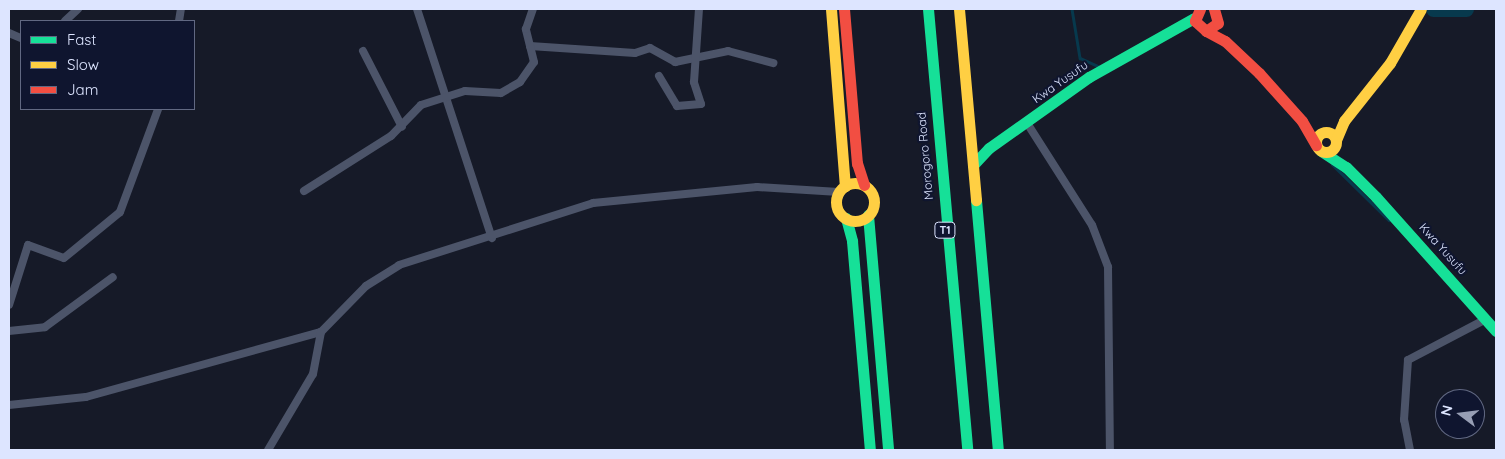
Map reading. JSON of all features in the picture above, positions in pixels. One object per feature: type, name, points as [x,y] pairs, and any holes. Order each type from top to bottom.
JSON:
[{"type":"main road","points":[[831,9],[842,189],[837,207],[846,218],[852,241],[870,450]]},
{"type":"main road","points":[[844,9],[857,163],[864,185],[873,196],[868,215],[888,450]]},
{"type":"main road","name":"Morogoro Road","points":[[928,9],[967,450]]},
{"type":"main road","points":[[959,9],[998,450]]},
{"type":"main road","points":[[1330,137],[1328,152],[1318,148],[1344,121],[1390,63],[1420,9]]},
{"type":"main road","points":[[1195,13],[1204,31],[1217,26],[1216,13]]},
{"type":"main road","name":"Kwa Yusufu","points":[[972,166],[1089,77],[1172,34],[1195,13]]},
{"type":"main road","name":"Kwa Yusufu","points":[[1216,13],[1240,54],[1302,121],[1318,148],[1346,166]]},
{"type":"main road","name":"Kwa Yusufu","points":[[1172,34],[1204,31],[1240,54]]},
{"type":"main road","name":"Kwa Yusufu","points":[[1302,121],[1330,137],[1346,166],[1496,331]]},
{"type":"main road","points":[[842,189],[864,185]]},
{"type":"main road","points":[[846,218],[855,220],[868,215]]},
{"type":"street","points":[[66,20],[78,9]]},
{"type":"street","points":[[417,9],[447,96],[456,138],[492,238]]},
{"type":"street","points":[[304,192],[402,127],[421,105],[447,96],[512,89],[533,66],[526,25],[532,9]]},
{"type":"street","points":[[659,76],[677,106],[701,104],[694,87],[698,9]]},
{"type":"street","points":[[530,46],[636,52],[650,48],[669,62],[694,60],[719,50],[773,63]]},
{"type":"street","points":[[363,51],[402,127]]},
{"type":"street","points":[[9,306],[27,246],[33,244],[64,258],[120,212],[158,110]]},
{"type":"street","points":[[1027,123],[1092,224],[1108,267],[1110,450]]},
{"type":"street","points":[[9,406],[86,397],[321,332],[366,286],[388,270],[492,238],[559,213],[630,196],[757,187],[842,189]]},
{"type":"street","points":[[9,331],[45,327],[112,277]]},
{"type":"street","points":[[1410,450],[1404,420],[1408,360],[1486,319]]},
{"type":"street","points":[[268,450],[313,374],[321,332]]},
{"type":"waterway","points":[[1072,9],[1080,58],[1098,66]]},
{"type":"waterway","points":[[1433,9],[1466,9]]},
{"type":"waterway","points":[[1332,164],[1389,220]]},
{"type":"traffic: fast","points":[[928,9],[967,450]]},
{"type":"traffic: fast","points":[[973,165],[989,148],[1089,77],[1194,18]]},
{"type":"traffic: fast","points":[[1321,151],[1346,167],[1376,197],[1496,331]]},
{"type":"traffic: fast","points":[[976,200],[998,450]]},
{"type":"traffic: fast","points":[[868,215],[888,450]]},
{"type":"traffic: fast","points":[[846,218],[852,241],[870,450]]},
{"type":"traffic: slow","points":[[831,9],[845,186]]},
{"type":"traffic: slow","points":[[959,9],[976,200]]},
{"type":"traffic: slow","points":[[1336,140],[1344,121],[1390,63],[1421,9]]},
{"type":"traffic: slow","points":[[1326,132],[1333,135],[1336,142],[1333,149],[1326,152],[1319,149],[1316,142],[1319,135],[1326,132]]},
{"type":"traffic: slow","points":[[855,183],[868,189],[874,202],[868,215],[855,221],[842,215],[836,202],[842,189],[855,183]]},
{"type":"traffic: jam","points":[[844,9],[857,163],[864,185]]},
{"type":"traffic: jam","points":[[1200,9],[1195,21],[1206,31],[1218,23],[1214,9]]},
{"type":"traffic: jam","points":[[1206,31],[1225,41],[1259,73],[1302,121],[1316,145]]}]
